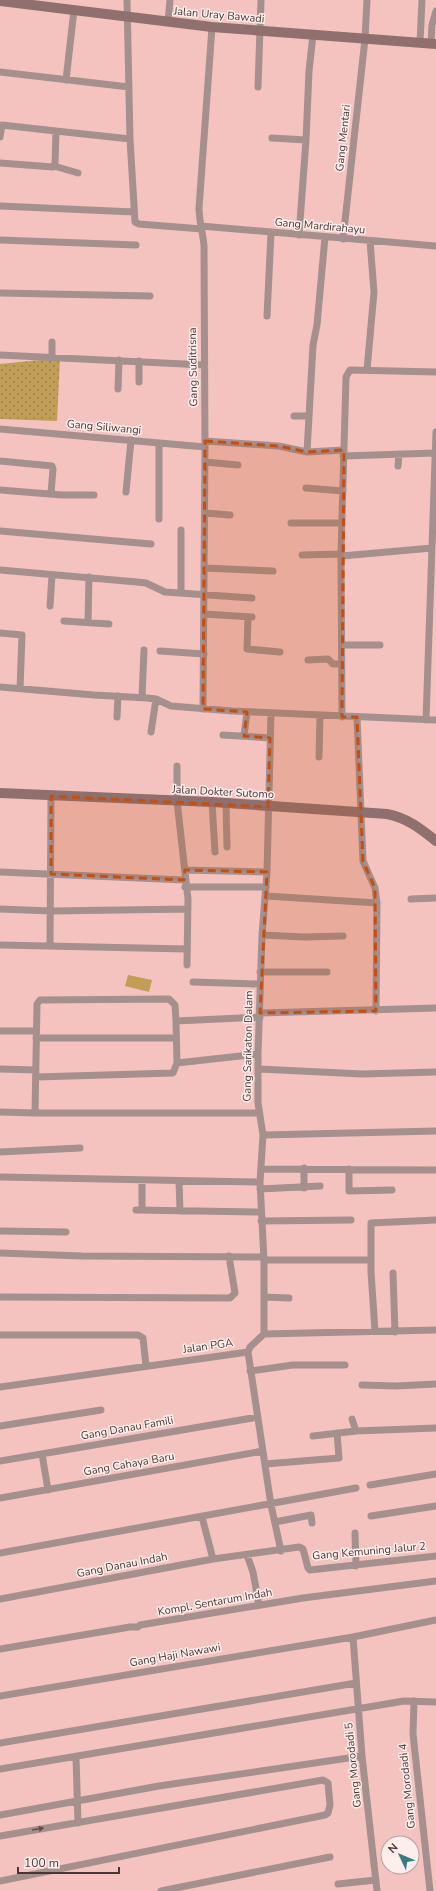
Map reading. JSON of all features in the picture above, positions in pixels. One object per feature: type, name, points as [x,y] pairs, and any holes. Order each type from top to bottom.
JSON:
[{"type":"street","points":[[0,206],[134,212],[130,139],[127,0]]},
{"type":"street","points":[[168,22],[170,0]]},
{"type":"street","points":[[258,87],[260,0]]},
{"type":"street","name":"Gang Mentari","points":[[343,239],[365,40],[367,0]]},
{"type":"street","points":[[420,43],[422,0]]},
{"type":"street","name":"Jalan Uray Bawadi","points":[[3,1],[44,3],[74,10],[127,18],[212,27],[365,40],[433,44]]},
{"type":"street","points":[[66,80],[74,10]]},
{"type":"street","points":[[433,44],[432,25],[436,11]]},
{"type":"street","name":"Gang Suditrisna","points":[[202,709],[204,654],[205,444],[202,228],[199,220],[199,208],[212,27]]},
{"type":"street","points":[[299,235],[306,140],[309,71],[313,35]]},
{"type":"street","points":[[0,72],[129,87]]},
{"type":"street","points":[[0,137],[1,125],[130,139]]},
{"type":"street","points":[[54,166],[56,132]]},
{"type":"street","points":[[272,138],[306,140]]},
{"type":"street","points":[[0,163],[54,166],[78,173]]},
{"type":"street","name":"Gang Mardirahayu","points":[[134,212],[134,221],[138,224],[436,246]]},
{"type":"street","points":[[267,316],[272,233]]},
{"type":"street","points":[[307,452],[313,345],[317,325],[325,237]]},
{"type":"street","points":[[0,240],[136,245]]},
{"type":"street","points":[[367,370],[374,292],[370,241]]},
{"type":"street","points":[[0,293],[150,296]]},
{"type":"street","points":[[52,342],[52,357]]},
{"type":"street","points":[[0,355],[204,365]]},
{"type":"street","points":[[118,389],[119,360]]},
{"type":"street","points":[[139,382],[140,361]]},
{"type":"street","points":[[342,717],[342,491],[346,377],[349,370],[436,372]]},
{"type":"street","points":[[294,416],[309,416]]},
{"type":"street","name":"Gang Siliwangi","points":[[0,429],[159,443],[278,446],[307,452],[398,454],[435,453]]},
{"type":"street","points":[[426,720],[434,565],[432,548],[436,432]]},
{"type":"street","points":[[126,492],[131,440]]},
{"type":"street","points":[[159,443],[159,519]]},
{"type":"street","points":[[398,454],[398,466]]},
{"type":"street","points":[[0,462],[52,466],[51,493]]},
{"type":"street","points":[[205,462],[238,465]]},
{"type":"street","points":[[306,488],[342,491]]},
{"type":"street","points":[[0,490],[94,495]]},
{"type":"street","points":[[205,513],[230,515]]},
{"type":"street","points":[[292,523],[342,523]]},
{"type":"street","points":[[181,530],[181,593]]},
{"type":"street","points":[[0,531],[151,544]]},
{"type":"street","points":[[302,556],[342,555],[432,548]]},
{"type":"street","points":[[204,568],[273,570]]},
{"type":"street","points":[[0,570],[143,582],[160,590],[252,598]]},
{"type":"street","points":[[50,606],[52,575]]},
{"type":"street","points":[[88,622],[90,578]]},
{"type":"street","points":[[204,614],[250,617],[247,649],[280,652]]},
{"type":"street","points":[[64,621],[109,624]]},
{"type":"street","points":[[0,633],[22,635],[20,689]]},
{"type":"street","points":[[342,645],[380,645]]},
{"type":"street","points":[[142,697],[144,650]]},
{"type":"street","points":[[160,651],[204,654]]},
{"type":"street","points":[[308,660],[328,659],[333,664],[342,664]]},
{"type":"street","points":[[0,687],[142,697],[156,699],[171,706],[202,709],[320,716],[436,720]]},
{"type":"street","points":[[117,717],[118,696]]},
{"type":"street","points":[[151,732],[156,699]]},
{"type":"street","points":[[244,736],[247,712]]},
{"type":"street","name":"Gang Sarikaton Dalam","points":[[264,1334],[263,1258],[260,1212],[263,1135],[262,1121],[259,1113],[258,1054],[260,972],[267,872],[271,713]]},
{"type":"street","points":[[319,757],[320,716]]},
{"type":"street","points":[[357,717],[363,861],[374,888],[377,903],[376,1011]]},
{"type":"street","points":[[223,735],[270,738]]},
{"type":"street","points":[[176,766],[177,801],[188,909],[187,965]]},
{"type":"street","name":"Jalan Dokter Sutomo","points":[[0,793],[212,802],[387,814],[405,819],[418,826],[436,841]]},
{"type":"street","points":[[50,946],[51,796]]},
{"type":"street","points":[[212,802],[215,852]]},
{"type":"street","points":[[226,803],[227,847]]},
{"type":"street","points":[[185,870],[267,872]]},
{"type":"street","points":[[0,872],[266,887]]},
{"type":"street","points":[[266,896],[377,903]]},
{"type":"street","points":[[411,899],[436,898]]},
{"type":"street","points":[[0,909],[51,911],[188,909]]},
{"type":"street","points":[[262,935],[304,937],[342,936]]},
{"type":"street","points":[[0,945],[187,949]]},
{"type":"street","points":[[260,972],[327,972]]},
{"type":"street","points":[[193,982],[260,984]]},
{"type":"street","points":[[0,1069],[36,1073],[170,1074],[174,1071],[177,1063],[175,1005],[169,999],[41,999],[37,1002],[36,1034],[36,1073],[36,1113]]},
{"type":"street","points":[[176,1021],[260,1015],[436,1008]]},
{"type":"street","points":[[0,1031],[36,1034],[176,1038]]},
{"type":"street","points":[[177,1063],[258,1054]]},
{"type":"street","points":[[258,1069],[362,1074],[436,1072]]},
{"type":"street","points":[[0,1112],[259,1113]]},
{"type":"street","points":[[263,1135],[436,1130]]},
{"type":"street","points":[[0,1152],[80,1148]]},
{"type":"street","points":[[261,1169],[304,1168],[436,1170]]},
{"type":"street","points":[[304,1168],[304,1188]]},
{"type":"street","points":[[349,1169],[349,1191],[392,1190]]},
{"type":"street","points":[[0,1177],[179,1181],[304,1188],[320,1186]]},
{"type":"street","points":[[142,1180],[139,1210],[260,1212]]},
{"type":"street","points":[[179,1181],[180,1211]]},
{"type":"street","points":[[261,1221],[351,1220]]},
{"type":"street","points":[[375,1331],[371,1260],[372,1222],[436,1220]]},
{"type":"street","points":[[0,1231],[66,1232]]},
{"type":"street","points":[[0,1253],[82,1256],[230,1256],[371,1260]]},
{"type":"street","points":[[0,1297],[230,1298],[235,1293],[230,1256]]},
{"type":"street","points":[[392,1273],[395,1332]]},
{"type":"street","points":[[264,1297],[289,1298]]},
{"type":"street","points":[[264,1334],[436,1330]]},
{"type":"street","name":"Jalan PGA","points":[[0,1387],[248,1352],[251,1345],[264,1334]]},
{"type":"street","points":[[0,1335],[138,1335],[143,1338],[146,1366]]},
{"type":"street","points":[[248,1352],[271,1505],[281,1550]]},
{"type":"street","points":[[250,1371],[293,1365],[345,1365]]},
{"type":"street","points":[[362,1385],[396,1386],[436,1384]]},
{"type":"street","points":[[0,1426],[101,1410]]},
{"type":"street","name":"Gang Danau Famili","points":[[0,1461],[258,1417]]},
{"type":"street","points":[[352,1419],[356,1431]]},
{"type":"street","points":[[313,1436],[356,1431],[436,1428]]},
{"type":"street","points":[[265,1464],[339,1458],[337,1433]]},
{"type":"street","name":"Gang Cahaya Baru","points":[[0,1498],[263,1451]]},
{"type":"street","points":[[42,1454],[48,1490]]},
{"type":"street","points":[[370,1485],[436,1474]]},
{"type":"street","points":[[0,1553],[271,1505],[356,1488]]},
{"type":"street","points":[[371,1516],[436,1506]]},
{"type":"street","points":[[275,1522],[311,1515],[312,1523]]},
{"type":"street","points":[[202,1517],[212,1560]]},
{"type":"street","points":[[355,1533],[356,1566]]},
{"type":"street","name":"Gang Kemuning Jalur 2","points":[[247,1555],[301,1548],[304,1552],[308,1568],[310,1570],[436,1556]]},
{"type":"street","points":[[247,1555],[253,1572],[259,1605]]},
{"type":"street","name":"Gang Danau Indah","points":[[0,1599],[212,1560],[247,1555]]},
{"type":"street","name":"Kompl. Sentarum Indah","points":[[0,1649],[130,1627],[138,1627],[140,1625],[259,1605],[436,1581]]},
{"type":"street","name":"Gang Haji Nawawi","points":[[0,1696],[353,1636],[436,1620]]},
{"type":"street","name":"Gang Morodadi 5","points":[[353,1636],[362,1756],[377,1891]]},
{"type":"street","points":[[0,1743],[356,1683]]},
{"type":"street","points":[[0,1769],[358,1709],[404,1702],[436,1702]]},
{"type":"street","name":"Gang Morodadi 4","points":[[414,1702],[413,1734],[430,1891]]},
{"type":"street","points":[[0,1815],[159,1786],[362,1756]]},
{"type":"street","points":[[76,1757],[78,1823]]},
{"type":"street","points":[[0,1836],[323,1780],[328,1783],[330,1808],[328,1813],[325,1815],[0,1881]]},
{"type":"street","points":[[161,1891],[330,1857]]},
{"type":"street","points":[[338,1884],[376,1880]]},
{"type":"highlighted area","points":[[205,441],[279,446],[307,452],[344,450],[342,717],[357,717],[363,861],[375,888],[376,1011],[260,1013],[267,872],[185,870],[184,880],[51,874],[51,796],[268,807],[270,738],[244,736],[247,712],[203,709]]},
{"type":"shaded area","points":[[60,358],[57,421],[0,419],[0,364]]},
{"type":"shaded area","points":[[128,975],[152,980],[149,992],[125,986]]}]
